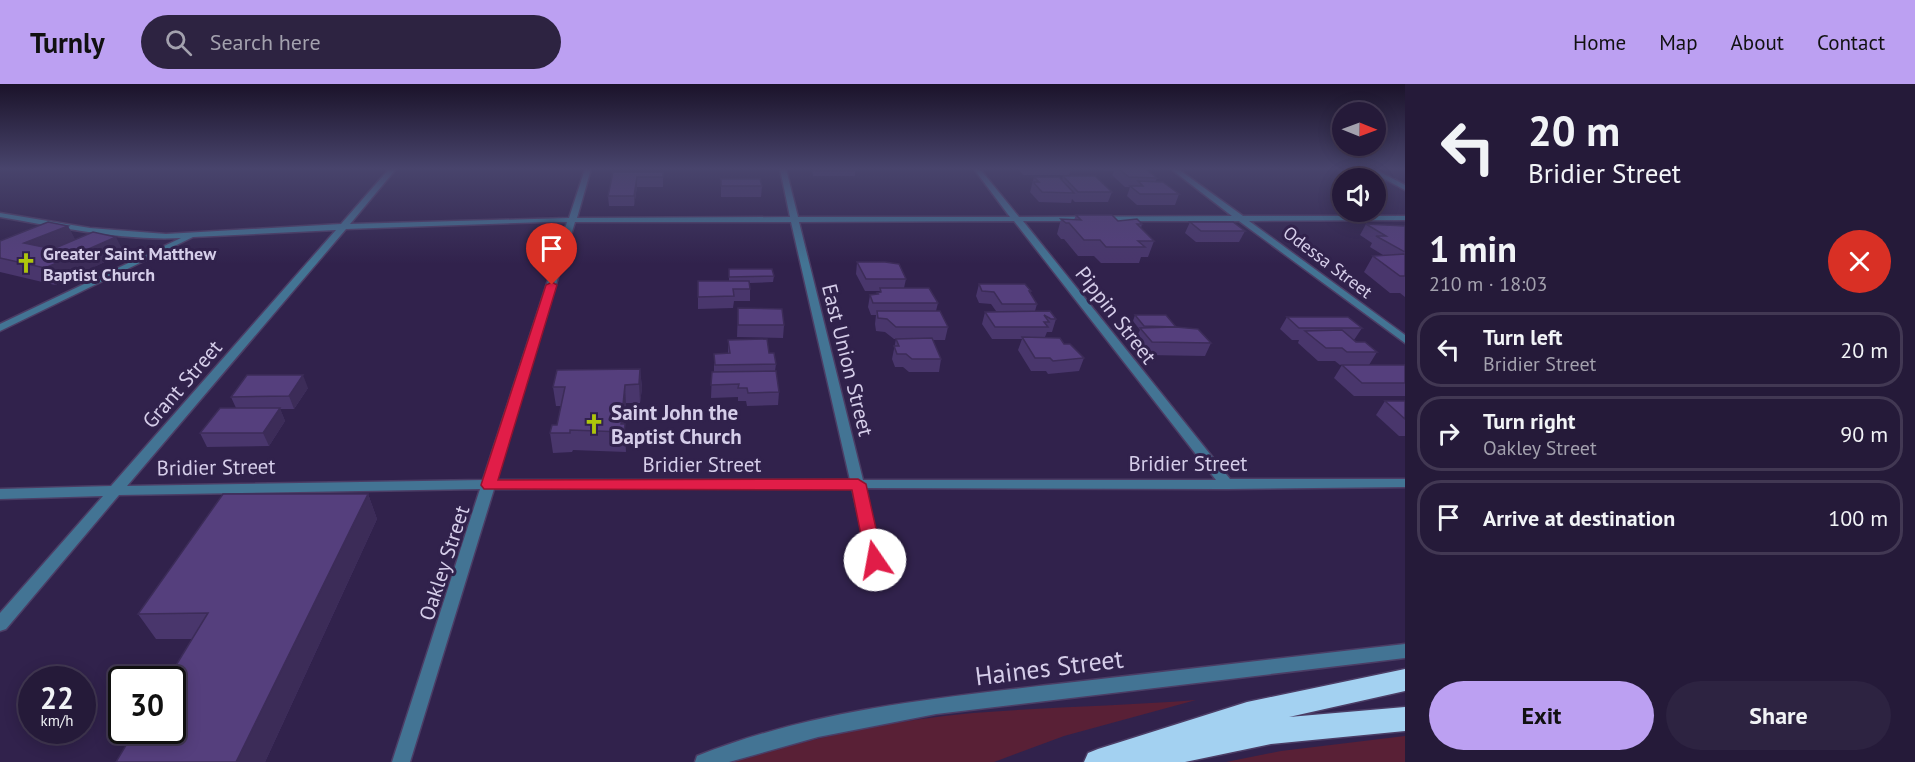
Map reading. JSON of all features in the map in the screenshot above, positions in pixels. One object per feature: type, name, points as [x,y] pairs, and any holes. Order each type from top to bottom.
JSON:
[{"type":"highway","points":[[1098,762],[1247,714],[1405,680]]},
{"type":"highway","points":[[1122,762],[1271,731],[1405,719]]},
{"type":"street","name":"Grant Street","points":[[0,624],[365,201]]},
{"type":"street","name":"Oakley Street","points":[[401,762],[578,201]]},
{"type":"street","name":"East Union Street","points":[[790,201],[875,560]]},
{"type":"street","name":"Pippin Street","points":[[1002,201],[1227,485]]},
{"type":"street","name":"Odessa Street","points":[[1217,201],[1405,340]]},
{"type":"street","points":[[0,215],[115,233],[192,235],[341,227],[572,220],[1405,218]]},
{"type":"street","points":[[0,328],[192,235]]},
{"type":"street","name":"Bridier Street","points":[[0,494],[117,490],[489,485],[1405,483]]},
{"type":"street","name":"Haines Street","points":[[704,762],[794,734],[924,708],[1322,659],[1405,651]]},
{"type":"shaded area","points":[[1196,700],[1064,736],[994,762],[733,762],[792,745],[912,720],[1001,711]]},
{"type":"shaded area","points":[[1405,736],[1405,762],[1226,762],[1281,751]]},
{"type":"building","points":[[1076,215],[1112,215],[1118,221],[1137,219],[1142,224],[1137,224],[1154,241],[1138,241],[1145,247],[1106,247],[1100,240],[1084,240],[1069,223],[1061,219],[1081,220]]},
{"type":"building","points":[[48,222],[68,226],[24,243],[53,249],[93,232],[116,237],[45,268],[0,258],[0,241]]},
{"type":"building","points":[[1190,222],[1233,222],[1245,231],[1201,231]]},
{"type":"building","points":[[1366,224],[1405,226],[1405,252],[1376,236],[1386,236]]},
{"type":"building","points":[[1405,254],[1405,276],[1400,276],[1373,256]]},
{"type":"building","points":[[857,262],[899,264],[906,279],[866,279]]},
{"type":"building","points":[[729,269],[772,269],[774,276],[729,277]]},
{"type":"building","points":[[698,281],[749,281],[750,289],[733,289],[734,296],[698,297]]},
{"type":"building","points":[[979,284],[1025,284],[1037,304],[1002,304],[994,292],[982,291]]},
{"type":"building","points":[[880,288],[929,288],[938,303],[873,303],[870,295],[881,292]]},
{"type":"building","points":[[738,308],[782,309],[784,325],[738,325]]},
{"type":"building","points":[[877,311],[940,311],[948,327],[896,327],[887,319],[878,318]]},
{"type":"building","points":[[1050,311],[1056,319],[1044,315],[1049,322],[1044,322],[1048,327],[995,327],[985,312]]},
{"type":"building","points":[[1135,315],[1166,315],[1176,327],[1144,326]]},
{"type":"building","points":[[1287,317],[1348,317],[1362,328],[1299,328]]},
{"type":"building","points":[[1140,328],[1198,329],[1211,343],[1152,342]]},
{"type":"building","points":[[1342,330],[1356,342],[1365,342],[1377,352],[1347,352],[1342,348],[1326,348],[1305,331]]},
{"type":"building","points":[[1022,337],[1060,338],[1064,344],[1070,344],[1084,358],[1053,361],[1050,358],[1035,358]]},
{"type":"building","points":[[932,338],[941,359],[912,359],[906,354],[897,354],[894,346],[899,346],[896,339]]},
{"type":"building","points":[[767,339],[769,353],[774,353],[776,364],[715,365],[714,354],[730,353],[728,340]]},
{"type":"building","points":[[1342,365],[1405,365],[1405,383],[1362,383]]},
{"type":"building","points":[[640,369],[639,384],[625,385],[621,424],[625,424],[624,432],[570,430],[570,433],[550,433],[552,425],[557,425],[565,387],[553,387],[557,370]]},
{"type":"building","points":[[776,371],[779,392],[748,393],[747,388],[738,388],[739,384],[711,385],[712,372]]},
{"type":"building","points":[[247,375],[303,375],[289,396],[231,397]]},
{"type":"building","points":[[1385,401],[1405,401],[1405,419]]},
{"type":"building","points":[[220,408],[280,408],[263,433],[200,433]]},
{"type":"building","points":[[223,494],[368,494],[236,762],[116,762],[127,744],[186,744],[186,666],[176,666],[208,613],[138,614]]},
{"type":"place","name":"Greater Saint Matthew Baptist Church","points":[[26,263]]},
{"type":"place","name":"Saint John the Baptist Church","points":[[594,424]]},
{"type":"route","points":[[552,285],[489,485],[858,484],[875,560]]}]
